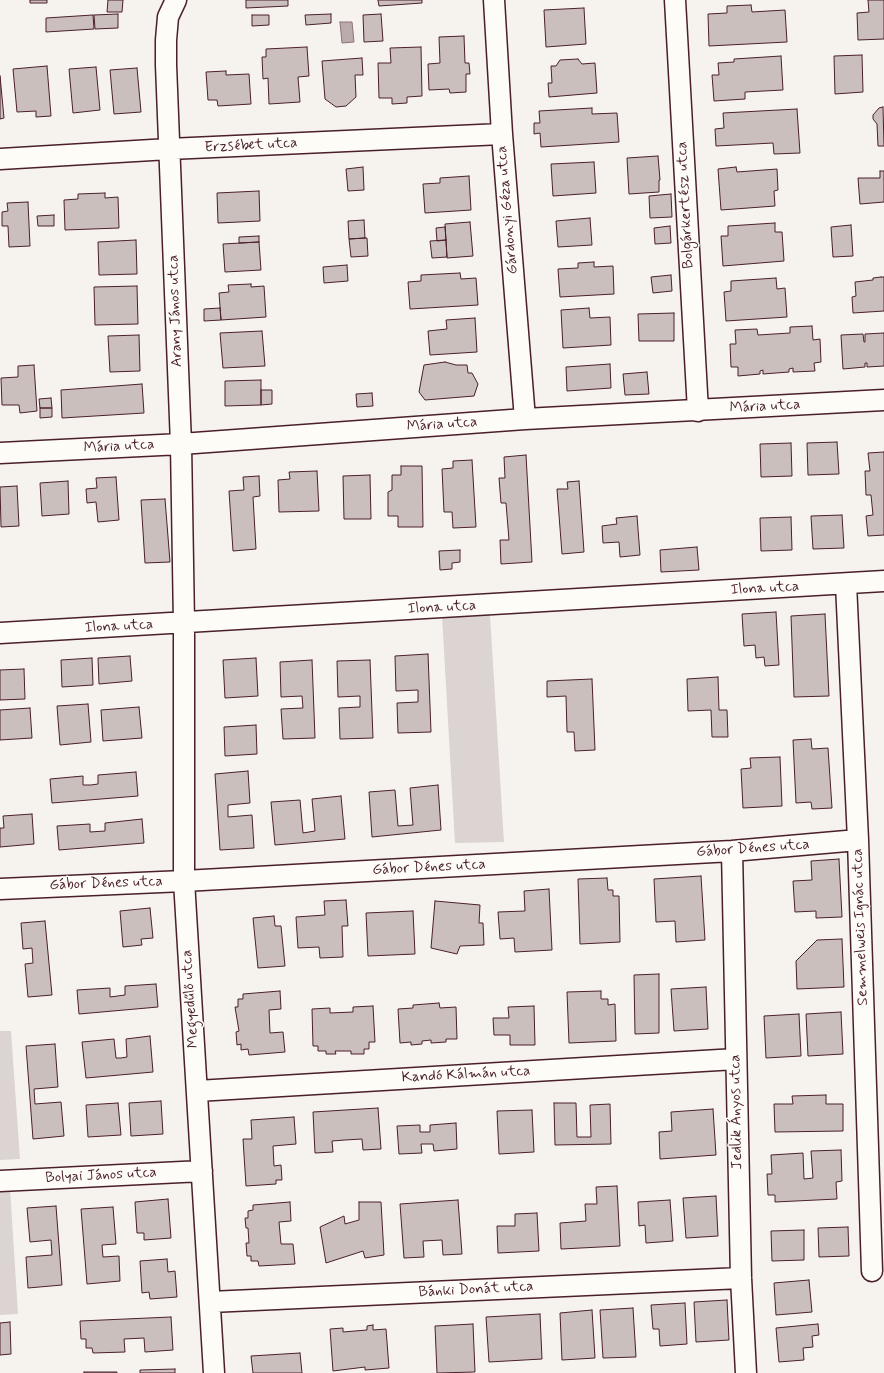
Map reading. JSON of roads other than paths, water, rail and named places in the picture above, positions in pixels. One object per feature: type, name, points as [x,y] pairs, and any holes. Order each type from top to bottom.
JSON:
[{"type":"street","name":"Arany János utca","points":[[176,0],[168,17],[166,40],[181,444],[184,624]]},
{"type":"street","name":"Gárdonyi Géza utca","points":[[494,0],[502,134],[525,419]]},
{"type":"street","name":"Bolgárkertész utca","points":[[675,0],[698,411]]},
{"type":"street","name":"Erzsébet utca","points":[[0,159],[169,149],[502,134]]},
{"type":"street","name":"Mária utca","points":[[0,453],[181,444],[525,419],[884,400]]},
{"type":"street","name":"Ilona utca","points":[[0,634],[884,581]]},
{"type":"street","name":"Semmelweis Ignác utca","points":[[846,584],[858,840],[872,1271]]},
{"type":"street","name":"Megyedűlő utca","points":[[184,624],[184,881],[214,1373]]},
{"type":"street","name":"Gábor Dénes utca","points":[[0,889],[184,881],[732,851],[858,840]]},
{"type":"street","name":"Jedlik Ányos utca","points":[[732,851],[741,1278],[746,1373]]},
{"type":"street","name":"Kandó Kálmán utca","points":[[197,1091],[736,1059]]},
{"type":"street","name":"Bolyai János utca","points":[[0,1181],[202,1171]]},
{"type":"street","name":"Bánki Donát utca","points":[[210,1302],[741,1278]]}]
